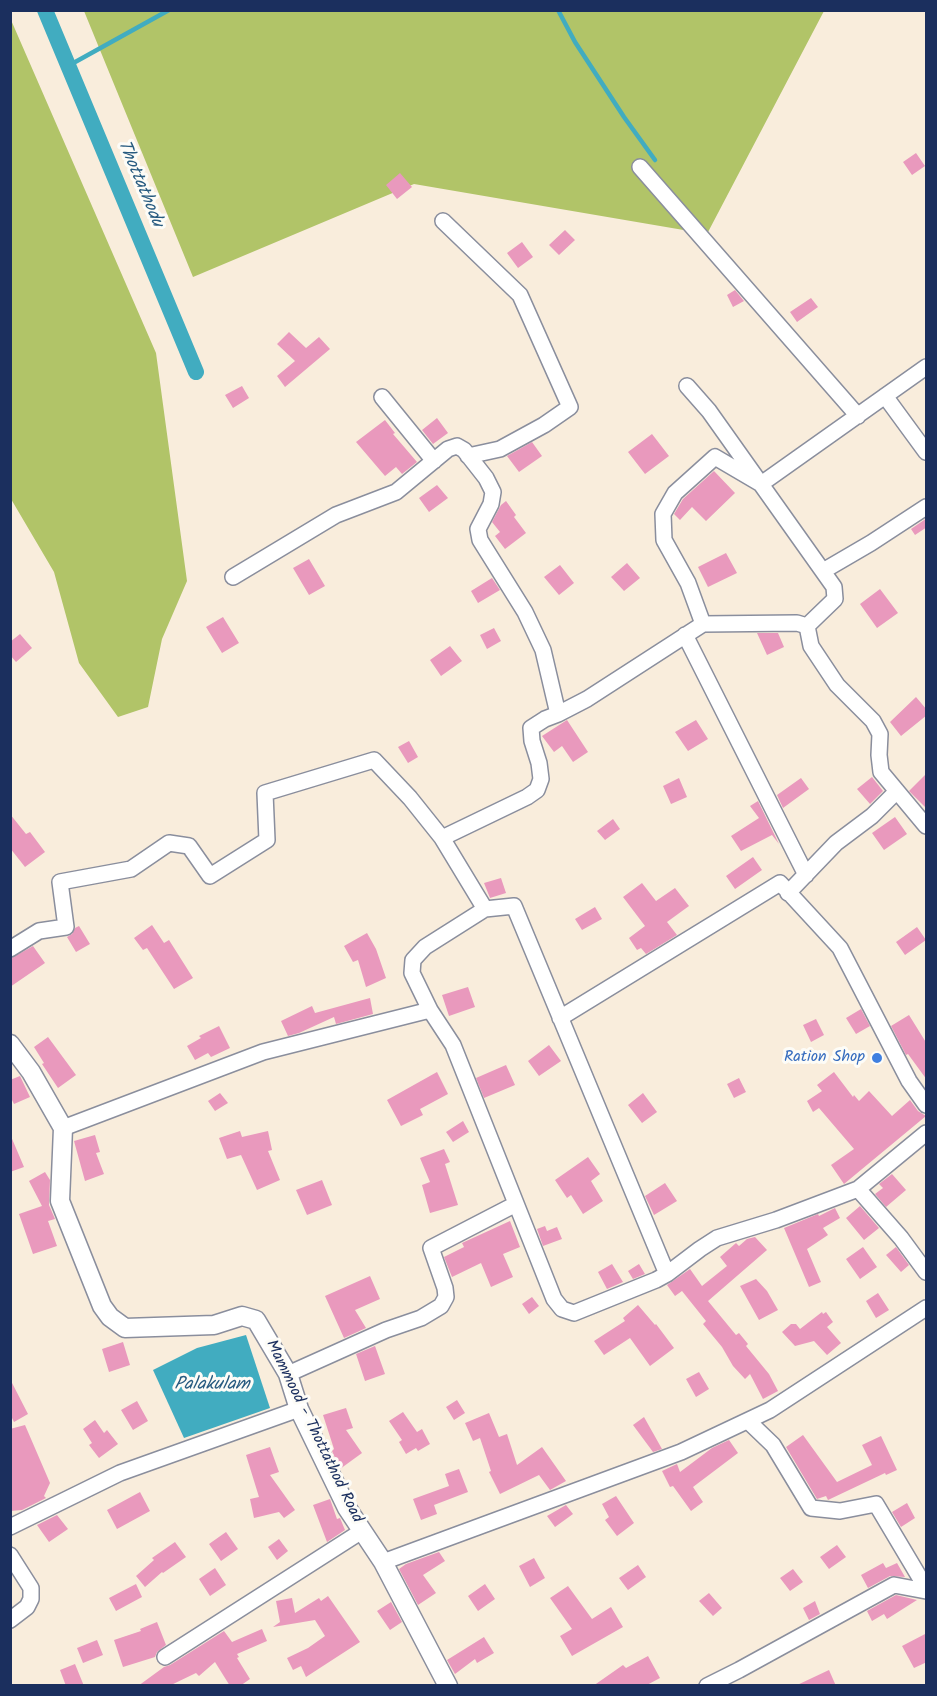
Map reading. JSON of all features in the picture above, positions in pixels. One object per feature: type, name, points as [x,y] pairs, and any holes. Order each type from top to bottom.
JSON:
[{"type":"street","points":[[640,167],[858,416]]},
{"type":"street","points":[[443,221],[520,295],[570,407],[544,425],[500,449],[468,456]]},
{"type":"street","points":[[761,484],[927,367]]},
{"type":"street","points":[[687,386],[709,411],[834,587],[835,599],[807,626]]},
{"type":"street","points":[[885,396],[927,452]]},
{"type":"street","points":[[382,397],[434,461]]},
{"type":"street","points":[[233,577],[336,515],[396,492],[448,449],[457,446],[464,450],[486,478],[493,492],[491,504],[478,529],[480,540],[525,612],[543,650],[558,714]]},
{"type":"street","points":[[703,624],[688,583],[664,540],[663,514],[675,493],[715,457],[761,484]]},
{"type":"street","points":[[823,571],[927,507]]},
{"type":"street","points":[[442,838],[537,790],[541,779],[531,728],[587,699],[703,624],[797,623],[807,626]]},
{"type":"street","points":[[807,626],[811,646],[821,664],[837,685],[873,721],[880,734],[881,772],[927,826]]},
{"type":"street","points":[[685,635],[806,875]]},
{"type":"street","points":[[10,950],[39,932],[66,927],[60,882],[131,869],[169,843],[189,846],[210,876],[267,840],[266,793],[374,760],[410,798],[442,838],[485,909]]},
{"type":"street","points":[[789,893],[836,843],[873,816],[897,791]]},
{"type":"street","points":[[560,1018],[780,884],[840,948],[909,1081],[927,1106]]},
{"type":"street","points":[[667,1274],[514,906],[485,909],[425,947],[413,960],[412,973],[430,1010],[453,1045],[554,1299],[562,1309],[574,1313],[667,1274],[717,1238],[776,1220],[858,1189],[927,1133]]},
{"type":"street","points":[[10,1044],[31,1072],[63,1128],[263,1052],[430,1010]]},
{"type":"street","name":"Mammood - Thottathod Road","points":[[63,1128],[60,1201],[102,1306],[110,1317],[125,1328],[214,1324],[242,1316],[256,1320],[288,1374],[299,1410],[347,1508],[383,1562],[448,1686]]},
{"type":"street","points":[[858,1189],[927,1272]]},
{"type":"street","points":[[288,1374],[386,1330],[421,1318],[441,1306],[446,1297],[445,1288],[431,1248],[516,1203]]},
{"type":"street","points":[[383,1562],[681,1452],[748,1421],[770,1410],[927,1308]]},
{"type":"street","points":[[10,1527],[120,1473],[299,1410]]},
{"type":"street","points":[[748,1421],[773,1445],[811,1508],[840,1511],[876,1504],[927,1589]]},
{"type":"street","points":[[165,1657],[362,1531]]},
{"type":"street","points":[[10,1555],[32,1588],[31,1599],[27,1607],[10,1620]]},
{"type":"street","points":[[707,1686],[894,1585],[927,1589]]},
{"type":"street","points":[[739,1670],[745,1686]]},
{"type":"green space","points":[[84,11],[824,11],[707,234],[414,184],[193,277]]},
{"type":"green space","points":[[11,20],[156,353],[187,581],[162,639],[148,707],[118,717],[79,663],[54,572],[11,499]]},
{"type":"water","name":"Palakulam","points":[[246,1335],[270,1408],[184,1438],[153,1370],[197,1348]]},
{"type":"building","points":[[916,153],[925,166],[912,175],[903,162]]},
{"type":"building","points":[[400,173],[412,187],[397,199],[386,185]]},
{"type":"building","points":[[565,230],[575,240],[559,255],[549,245]]},
{"type":"building","points":[[522,242],[533,257],[518,268],[507,253]]},
{"type":"building","points":[[735,290],[744,301],[733,307],[727,295]]},
{"type":"building","points":[[811,298],[818,307],[797,322],[790,312]]},
{"type":"building","points":[[289,332],[306,348],[319,337],[330,349],[285,387],[277,376],[295,361],[277,344]]},
{"type":"building","points":[[242,386],[249,398],[233,408],[225,395]]},
{"type":"building","points":[[437,418],[448,433],[433,444],[422,430]]},
{"type":"building","points":[[385,420],[395,433],[393,434],[417,462],[402,474],[396,467],[385,476],[356,442]]},
{"type":"building","points":[[652,434],[669,456],[645,474],[628,452]]},
{"type":"building","points":[[532,442],[542,456],[519,472],[507,456]]},
{"type":"building","points":[[714,471],[735,493],[706,521],[692,507],[680,520],[674,514],[683,499]]},
{"type":"building","points":[[437,485],[448,498],[429,512],[419,498]]},
{"type":"building","points":[[506,501],[526,533],[505,549],[495,536],[500,532],[492,522],[501,505]]},
{"type":"building","points":[[927,518],[927,527],[915,535],[911,529]]},
{"type":"building","points":[[726,553],[737,573],[708,587],[698,567]]},
{"type":"building","points":[[309,559],[325,586],[309,595],[293,568]]},
{"type":"building","points":[[627,563],[640,578],[624,591],[611,577]]},
{"type":"building","points":[[560,565],[574,583],[559,595],[544,577]]},
{"type":"building","points":[[492,578],[500,590],[478,603],[471,591]]},
{"type":"building","points":[[880,589],[898,613],[877,628],[860,604]]},
{"type":"building","points":[[223,617],[239,643],[222,653],[206,627]]},
{"type":"building","points":[[494,628],[501,641],[487,649],[480,635]]},
{"type":"building","points":[[757,633],[778,633],[784,647],[767,655]]},
{"type":"building","points":[[20,634],[32,648],[16,662],[10,655],[10,642]]},
{"type":"building","points":[[450,646],[462,661],[441,676],[430,660]]},
{"type":"building","points":[[916,697],[927,710],[927,715],[901,736],[890,722]]},
{"type":"building","points":[[567,720],[588,752],[573,762],[562,746],[554,752],[542,736]]},
{"type":"building","points":[[696,720],[708,739],[688,751],[675,732]]},
{"type":"building","points":[[409,741],[418,757],[408,763],[398,747]]},
{"type":"building","points":[[927,773],[927,809],[909,791]]},
{"type":"building","points":[[872,777],[883,791],[870,804],[857,789]]},
{"type":"building","points":[[679,778],[687,797],[671,804],[663,786]]},
{"type":"building","points":[[801,778],[809,789],[783,808],[777,795]]},
{"type":"building","points":[[758,801],[779,844],[772,835],[741,851],[731,836],[759,818],[750,806]]},
{"type":"building","points":[[10,814],[26,834],[30,832],[45,852],[25,867],[10,848]]},
{"type":"building","points":[[895,817],[907,834],[884,850],[872,833]]},
{"type":"building","points":[[613,819],[620,829],[605,840],[597,831]]},
{"type":"building","points":[[753,857],[762,870],[735,889],[726,876]]},
{"type":"building","points":[[501,878],[506,893],[490,898],[484,883]]},
{"type":"building","points":[[642,883],[656,901],[675,888],[689,906],[667,922],[677,935],[646,954],[641,948],[637,950],[629,938],[645,926],[623,897]]},
{"type":"building","points":[[595,907],[602,919],[582,930],[575,919]]},
{"type":"building","points":[[152,925],[164,943],[169,940],[193,978],[174,989],[147,948],[143,950],[134,938]]},
{"type":"building","points":[[79,926],[90,944],[76,952],[67,937]]},
{"type":"building","points":[[917,927],[926,940],[905,955],[896,942]]},
{"type":"building","points":[[367,933],[376,949],[386,978],[366,987],[358,960],[353,962],[344,946]]},
{"type":"building","points":[[33,946],[45,963],[10,987],[10,959]]},
{"type":"building","points":[[468,987],[475,1007],[449,1016],[442,995]]},
{"type":"building","points":[[370,998],[373,1014],[336,1024],[334,1017],[288,1036],[281,1021],[312,1006],[315,1013]]},
{"type":"building","points":[[861,1009],[870,1026],[856,1034],[846,1018]]},
{"type":"building","points":[[909,1015],[927,1044],[927,1080],[908,1054],[906,1055],[891,1026]]},
{"type":"building","points":[[816,1019],[824,1035],[811,1042],[803,1025]]},
{"type":"building","points":[[219,1026],[230,1048],[211,1057],[208,1053],[195,1060],[187,1046],[201,1038],[199,1036]]},
{"type":"building","points":[[48,1037],[76,1075],[58,1088],[34,1047]]},
{"type":"building","points":[[549,1045],[561,1061],[539,1076],[528,1061]]},
{"type":"building","points":[[506,1065],[515,1085],[484,1098],[476,1078]]},
{"type":"building","points":[[437,1072],[448,1094],[420,1109],[423,1115],[401,1126],[387,1100]]},
{"type":"building","points":[[834,1072],[853,1097],[854,1095],[859,1101],[869,1091],[892,1116],[910,1100],[918,1111],[926,1116],[844,1184],[831,1165],[854,1149],[819,1108],[813,1112],[807,1101],[822,1091],[817,1085]]},
{"type":"building","points":[[20,1076],[30,1097],[14,1104],[10,1096],[10,1080]]},
{"type":"building","points":[[739,1078],[746,1092],[734,1098],[727,1084]]},
{"type":"building","points":[[220,1093],[228,1103],[215,1111],[208,1101]]},
{"type":"building","points":[[643,1093],[657,1112],[642,1123],[628,1105]]},
{"type":"building","points":[[463,1121],[469,1132],[453,1142],[446,1132]]},
{"type":"building","points":[[240,1131],[242,1137],[268,1131],[272,1150],[268,1151],[280,1180],[257,1190],[241,1155],[227,1159],[219,1138]]},
{"type":"building","points":[[10,1134],[24,1167],[10,1172]]},
{"type":"building","points":[[95,1135],[100,1152],[96,1153],[104,1174],[85,1181],[74,1141]]},
{"type":"building","points":[[444,1149],[450,1162],[445,1164],[458,1205],[430,1213],[422,1185],[430,1182],[420,1158]]},
{"type":"building","points":[[588,1157],[600,1174],[591,1181],[603,1201],[583,1214],[571,1195],[567,1198],[555,1180]]},
{"type":"building","points":[[45,1172],[50,1180],[49,1205],[55,1219],[48,1221],[57,1246],[33,1254],[19,1214],[42,1206],[29,1181]]},
{"type":"building","points":[[892,1174],[906,1190],[886,1207],[875,1194],[883,1188],[879,1184]]},
{"type":"building","points":[[322,1180],[332,1205],[307,1215],[296,1190]]},
{"type":"building","points":[[665,1183],[677,1201],[654,1215],[645,1196]]},
{"type":"building","points":[[860,1206],[879,1228],[864,1240],[846,1218]]},
{"type":"building","points":[[835,1208],[840,1218],[823,1228],[828,1235],[807,1249],[821,1282],[809,1287],[784,1228]]},
{"type":"building","points":[[510,1221],[520,1247],[503,1254],[513,1277],[491,1287],[481,1263],[452,1277],[444,1257],[464,1247],[462,1243]]},
{"type":"building","points":[[545,1226],[547,1231],[557,1227],[562,1239],[543,1246],[537,1229]]},
{"type":"building","points":[[755,1237],[767,1250],[708,1301],[736,1335],[739,1333],[748,1344],[746,1346],[769,1374],[778,1391],[763,1399],[750,1374],[745,1379],[733,1366],[722,1347],[703,1324],[706,1321],[682,1291],[675,1296],[667,1285],[690,1269],[702,1286],[727,1266],[720,1257],[736,1243],[739,1246],[747,1239]]},
{"type":"building","points":[[863,1247],[877,1267],[860,1279],[846,1259]]},
{"type":"building","points":[[896,1247],[909,1265],[901,1272],[886,1255]]},
{"type":"building","points":[[612,1264],[623,1282],[607,1289],[598,1272]]},
{"type":"building","points":[[639,1264],[645,1274],[633,1279],[628,1271]]},
{"type":"building","points":[[370,1276],[380,1299],[355,1310],[366,1328],[344,1338],[325,1296]]},
{"type":"building","points":[[756,1279],[767,1291],[778,1310],[759,1320],[740,1286]]},
{"type":"building","points":[[878,1293],[889,1310],[876,1318],[866,1301]]},
{"type":"building","points":[[532,1297],[539,1306],[529,1314],[522,1304]]},
{"type":"building","points":[[638,1305],[674,1348],[650,1366],[630,1338],[604,1355],[594,1341],[625,1321],[623,1318]]},
{"type":"building","points":[[822,1312],[823,1314],[826,1312],[833,1322],[827,1327],[841,1343],[827,1355],[814,1341],[795,1346],[782,1332],[791,1324],[796,1324],[800,1329]]},
{"type":"building","points":[[123,1342],[130,1365],[109,1372],[102,1349]]},
{"type":"building","points":[[375,1346],[385,1374],[365,1381],[356,1354]]},
{"type":"building","points":[[699,1372],[709,1389],[696,1397],[686,1379]]},
{"type":"building","points":[[10,1379],[28,1414],[14,1422],[10,1414]]},
{"type":"building","points":[[457,1400],[465,1413],[454,1420],[446,1407]]},
{"type":"building","points":[[137,1401],[148,1421],[133,1430],[121,1410]]},
{"type":"building","points":[[346,1408],[353,1428],[346,1430],[362,1453],[340,1469],[332,1451],[334,1449],[323,1415]]},
{"type":"building","points":[[403,1412],[417,1432],[422,1429],[430,1444],[418,1451],[416,1448],[406,1454],[399,1442],[402,1440],[389,1421]]},
{"type":"building","points":[[489,1413],[499,1437],[507,1434],[517,1465],[542,1447],[566,1481],[550,1490],[539,1475],[500,1494],[489,1472],[491,1471],[480,1438],[473,1441],[465,1423]]},
{"type":"building","points":[[644,1417],[662,1449],[653,1452],[633,1425]]},
{"type":"building","points":[[95,1420],[104,1433],[107,1430],[118,1444],[99,1458],[89,1445],[92,1443],[83,1429]]},
{"type":"building","points":[[25,1425],[50,1483],[44,1496],[46,1498],[22,1510],[10,1511],[10,1429]]},
{"type":"building","points":[[803,1435],[837,1482],[872,1465],[862,1445],[881,1436],[897,1470],[886,1475],[885,1473],[828,1500],[826,1496],[817,1499],[786,1447]]},
{"type":"building","points":[[729,1440],[738,1453],[693,1487],[703,1502],[691,1511],[673,1486],[670,1487],[662,1471],[677,1464],[680,1472],[712,1448]]},
{"type":"building","points":[[270,1447],[279,1472],[270,1475],[295,1510],[284,1518],[279,1512],[254,1518],[250,1499],[259,1497],[246,1455]]},
{"type":"building","points":[[459,1469],[468,1492],[434,1505],[437,1514],[421,1520],[413,1499],[449,1486],[445,1474]]},
{"type":"building","points":[[140,1492],[150,1511],[117,1529],[107,1510]]},
{"type":"building","points":[[616,1496],[634,1523],[617,1536],[605,1520],[609,1517],[602,1504]]},
{"type":"building","points":[[330,1499],[337,1519],[340,1518],[345,1530],[327,1542],[313,1505]]},
{"type":"building","points":[[907,1503],[915,1518],[901,1527],[892,1512]]},
{"type":"building","points":[[566,1505],[573,1514],[555,1527],[547,1516]]},
{"type":"building","points":[[57,1515],[68,1529],[49,1542],[37,1525]]},
{"type":"building","points":[[226,1532],[238,1549],[221,1561],[209,1544]]},
{"type":"building","points":[[279,1539],[288,1551],[277,1560],[268,1547]]},
{"type":"building","points":[[175,1542],[186,1557],[162,1572],[145,1587],[136,1576],[154,1560],[152,1558]]},
{"type":"building","points":[[837,1545],[846,1557],[829,1569],[820,1557]]},
{"type":"building","points":[[439,1552],[445,1561],[423,1575],[436,1593],[418,1605],[399,1569],[406,1564]]},
{"type":"building","points":[[534,1558],[545,1578],[530,1587],[519,1566]]},
{"type":"building","points":[[883,1563],[886,1568],[897,1563],[905,1577],[890,1576],[868,1588],[861,1575]]},
{"type":"building","points":[[638,1565],[646,1577],[628,1590],[619,1578]]},
{"type":"building","points":[[215,1568],[226,1585],[210,1596],[199,1579]]},
{"type":"building","points":[[793,1569],[803,1582],[790,1591],[780,1578]]},
{"type":"building","points":[[136,1584],[142,1597],[116,1611],[109,1598]]},
{"type":"building","points":[[485,1584],[495,1599],[478,1611],[468,1596]]},
{"type":"building","points":[[568,1586],[592,1619],[611,1607],[623,1627],[572,1656],[560,1636],[572,1629],[550,1598]]},
{"type":"building","points":[[709,1593],[722,1608],[713,1616],[699,1601]]},
{"type":"building","points":[[896,1595],[917,1600],[887,1619],[884,1614],[872,1621],[867,1611]]},
{"type":"building","points":[[328,1596],[360,1642],[306,1677],[301,1666],[293,1670],[287,1658],[308,1648],[325,1636],[315,1620],[273,1627],[280,1622],[276,1601],[292,1598],[295,1613],[319,1598],[321,1601]]},
{"type":"building","points":[[815,1601],[820,1614],[809,1620],[803,1608]]},
{"type":"building","points":[[391,1602],[402,1622],[390,1630],[377,1611]]},
{"type":"building","points":[[157,1622],[166,1645],[157,1652],[155,1657],[123,1667],[114,1640],[141,1631],[140,1629]]},
{"type":"building","points":[[262,1629],[267,1641],[237,1654],[239,1657],[237,1658],[250,1679],[240,1686],[230,1686],[215,1662],[199,1676],[196,1673],[169,1686],[138,1686],[164,1667],[224,1631],[232,1642]]},
{"type":"building","points":[[927,1633],[927,1662],[914,1668],[902,1646]]},
{"type":"building","points":[[484,1637],[494,1653],[477,1663],[475,1659],[455,1674],[447,1660]]},
{"type":"building","points":[[97,1640],[103,1655],[83,1663],[77,1648]]},
{"type":"building","points":[[648,1656],[660,1678],[645,1686],[593,1686],[623,1665],[626,1668]]},
{"type":"building","points":[[75,1664],[84,1686],[66,1686],[60,1670]]},
{"type":"building","points":[[829,1670],[836,1686],[795,1686]]},
{"type":"waterway","name":"Thottathodu","points":[[45,10],[196,372]]},
{"type":"waterway","points":[[68,66],[169,10]]},
{"type":"waterway","points":[[558,10],[575,42],[655,160]]},
{"type":"place","name":"Ration Shop","points":[[877,1058]]}]
